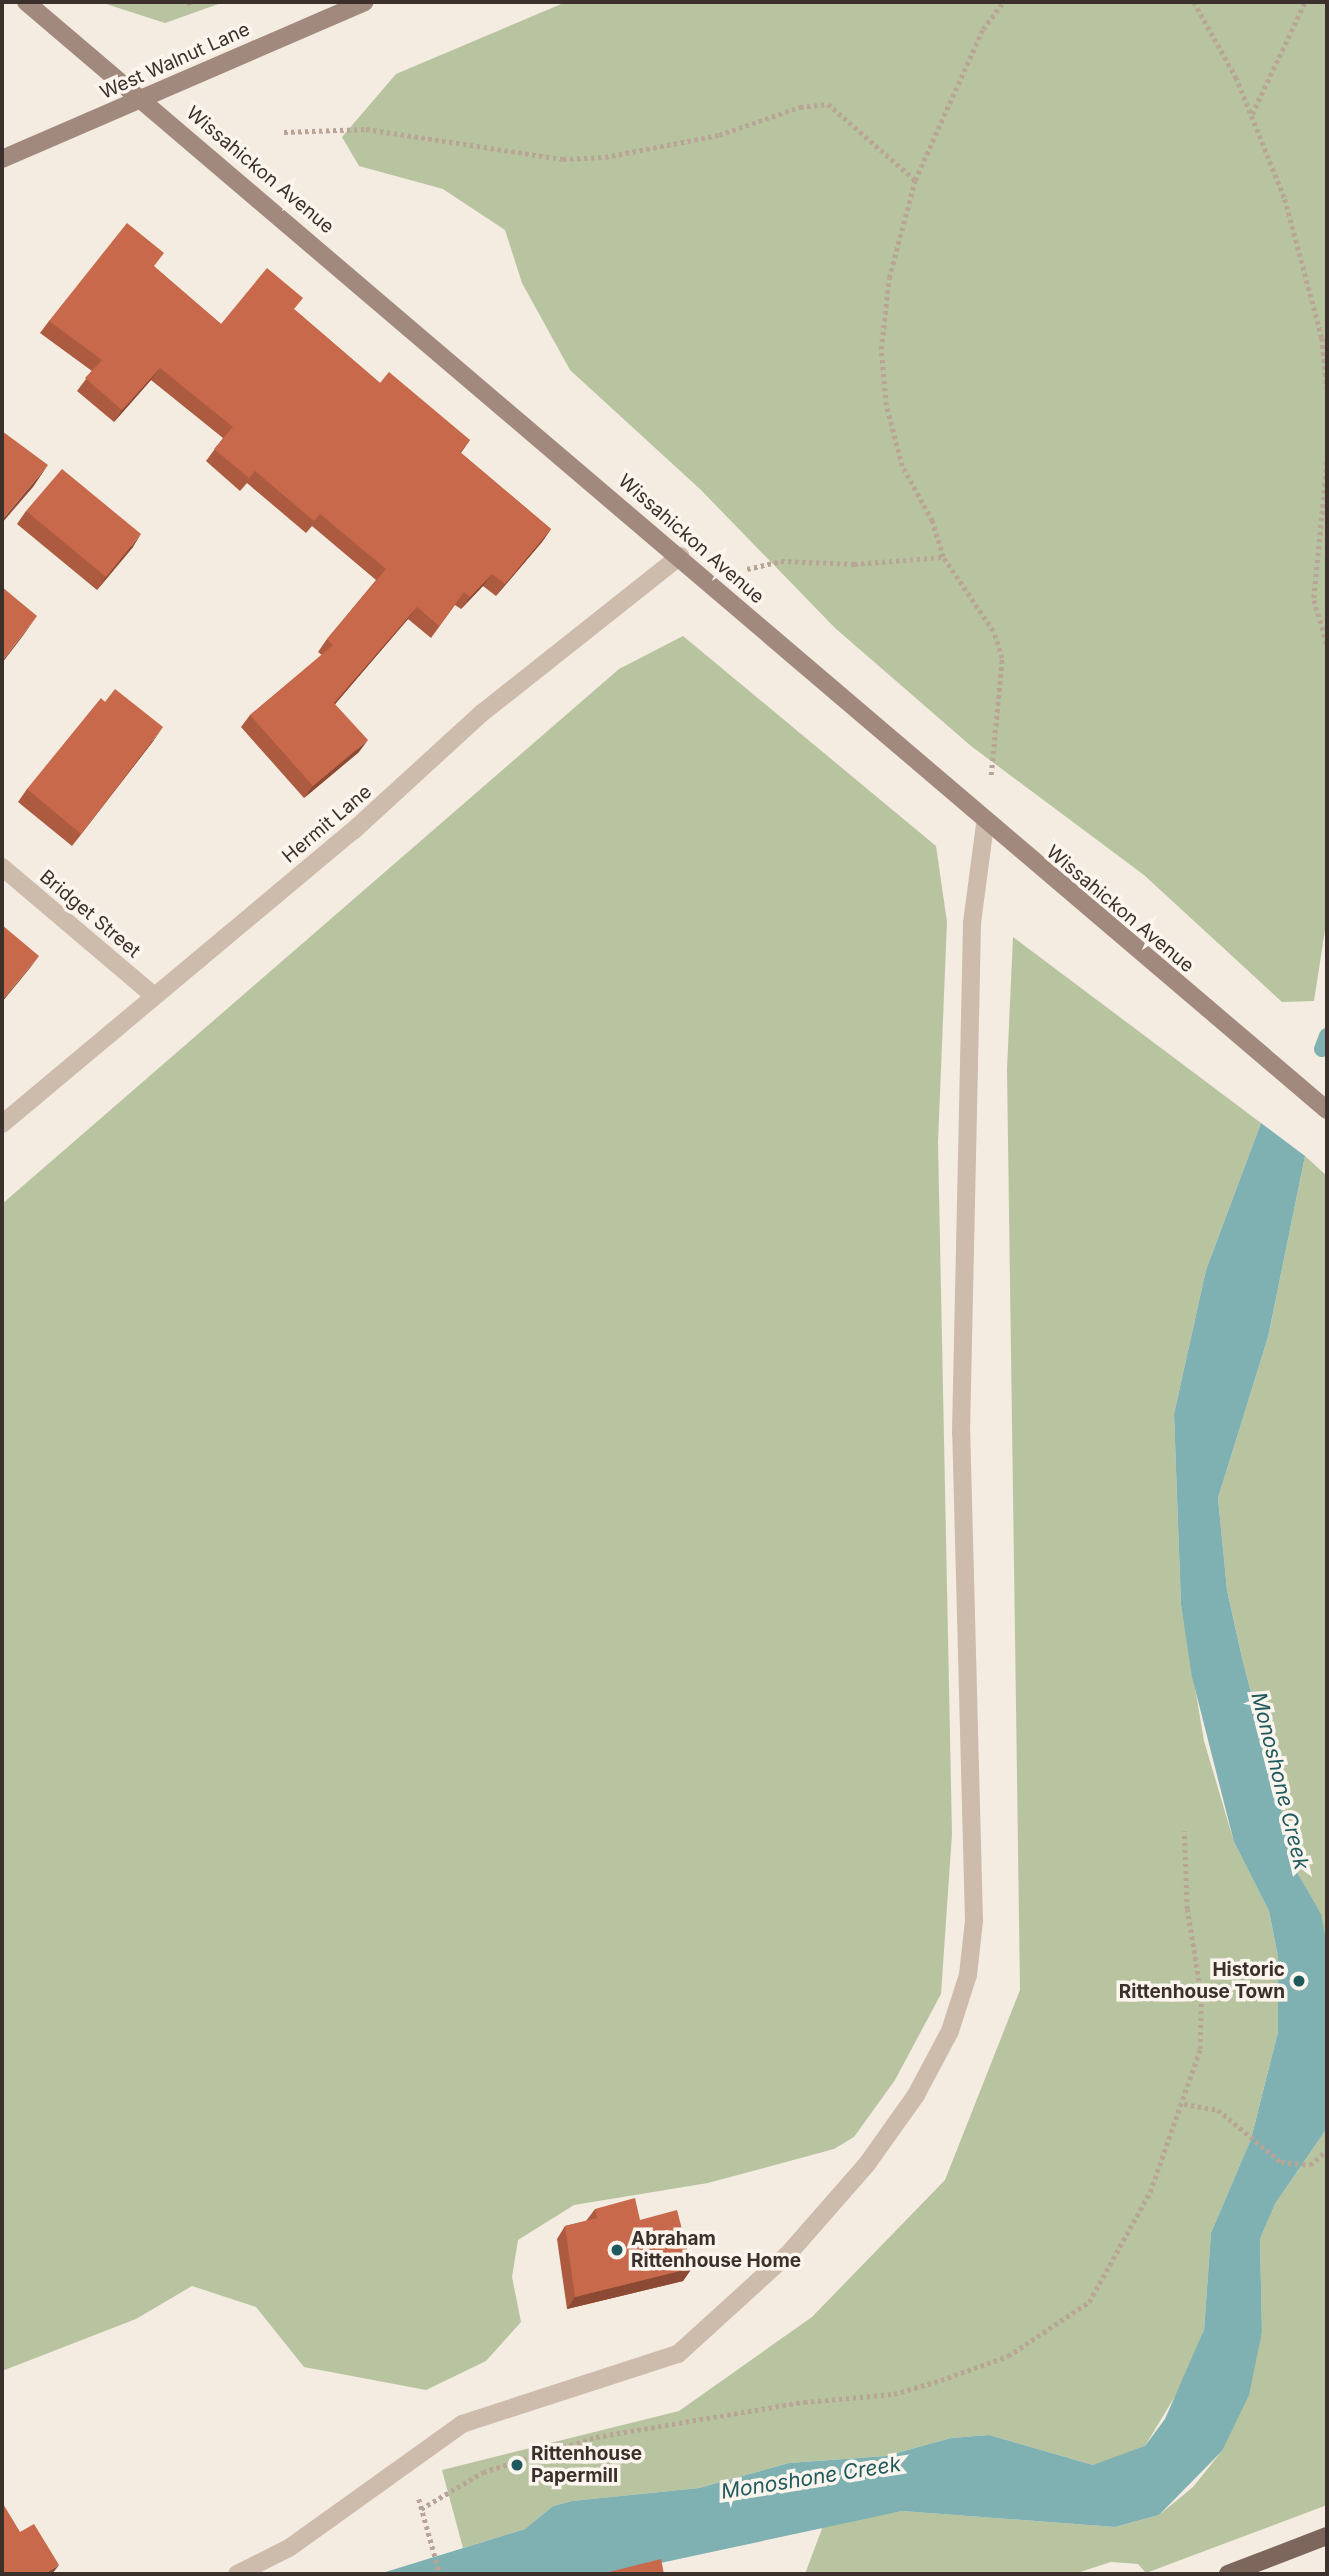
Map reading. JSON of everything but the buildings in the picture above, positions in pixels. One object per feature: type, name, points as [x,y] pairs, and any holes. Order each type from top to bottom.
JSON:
[{"type":"main road","points":[[1228,2574],[1327,2536]]},
{"type":"street","name":"Wissahickon Avenue","points":[[26,2],[680,556],[985,824],[1327,1110]]},
{"type":"street","name":"West Walnut Lane","points":[[2,159],[365,2]]},
{"type":"street","name":"Hermit Lane","points":[[2,1124],[152,994],[353,831],[482,713],[680,556]]},
{"type":"street","points":[[237,2574],[289,2548],[462,2424],[678,2354],[707,2331],[790,2252],[867,2164],[916,2095],[950,2031],[968,1975],[974,1921],[961,1419],[972,923],[985,824]]},
{"type":"street","name":"Bridget Street","points":[[2,867],[152,994]]},
{"type":"path","points":[[985,824],[1002,658],[993,632],[943,557],[932,520],[902,466],[886,405],[881,349],[889,278],[915,180],[983,29],[1003,2]]},
{"type":"path","points":[[1194,2],[1252,114],[1312,296],[1327,388]]},
{"type":"path","points":[[1252,114],[1306,2]]},
{"type":"path","points":[[284,132],[366,129],[563,159],[605,157],[719,135],[800,107],[828,104],[915,180]]},
{"type":"path","points":[[1327,462],[1314,600],[1327,644]]},
{"type":"path","points":[[714,586],[756,564],[781,561],[854,564],[943,557]]},
{"type":"path","points":[[421,2509],[483,2472],[596,2437],[804,2402],[894,2394],[1008,2356],[1089,2302],[1150,2192],[1184,2104],[1200,2049],[1201,1995],[1187,1909],[1184,1831]]},
{"type":"path","points":[[1184,2104],[1218,2109],[1281,2162],[1310,2165],[1327,2150]]},
{"type":"path","points":[[409,2460],[440,2574]]},
{"type":"green space","points":[[100,2],[224,2],[165,23]]},
{"type":"green space","points":[[566,2],[1327,2],[1327,917],[1314,1001],[1282,1002],[1144,875],[971,746],[835,628],[701,490],[570,370],[522,283],[505,230],[443,189],[359,166],[342,137],[396,74]]},
{"type":"green space","points":[[683,636],[936,846],[947,922],[938,1142],[952,1834],[941,1994],[895,2080],[854,2137],[834,2149],[708,2183],[574,2205],[518,2240],[512,2277],[521,2322],[486,2361],[426,2390],[304,2367],[256,2307],[192,2286],[136,2319],[2,2371],[2,1204],[619,669]]},
{"type":"green space","points":[[1013,937],[1261,1123],[1206,1270],[1174,1414],[1181,1605],[1204,1741],[1234,1842],[1269,1911],[1278,1957],[1278,2032],[1251,2139],[1211,2233],[1204,2330],[1189,2373],[1145,2446],[1120,2460],[1093,2465],[989,2435],[951,2438],[886,2456],[789,2463],[699,2488],[572,2501],[553,2506],[525,2529],[463,2548],[442,2470],[679,2411],[812,2317],[945,2180],[1020,1990],[1007,1069]]},
{"type":"green space","points":[[1305,1156],[1327,1176],[1327,1946],[1320,1914],[1298,1874],[1242,1658],[1227,1590],[1218,1498],[1268,1337]]},
{"type":"green space","points":[[1327,2128],[1327,2505],[1146,2573],[1138,2564],[1111,2562],[1074,2574],[805,2574],[823,2526],[902,2511],[1115,2527],[1159,2515],[1193,2487],[1222,2451],[1262,2332],[1260,2239],[1275,2204]]},
{"type":"water","points":[[1261,1123],[1305,1156],[1268,1337],[1218,1498],[1227,1590],[1242,1658],[1298,1874],[1321,1914],[1327,1946],[1327,2128],[1275,2204],[1260,2239],[1262,2332],[1249,2395],[1222,2451],[1159,2515],[1115,2527],[902,2511],[609,2574],[379,2574],[525,2529],[553,2506],[572,2501],[699,2488],[789,2463],[886,2456],[951,2438],[989,2435],[1093,2465],[1145,2446],[1165,2419],[1204,2330],[1211,2233],[1251,2139],[1278,2032],[1278,1957],[1269,1911],[1234,1842],[1192,1677],[1181,1605],[1174,1414],[1206,1270]]},
{"type":"waterway","name":"Monoshone Creek","points":[[1322,1049],[1327,1036]]},
{"type":"place","name":"Historic Rittenhouse Town","points":[[1299,1981]]},
{"type":"place","name":"Abraham Rittenhouse Home","points":[[617,2250]]},
{"type":"place","name":"Rittenhouse Papermill","points":[[517,2465]]}]
